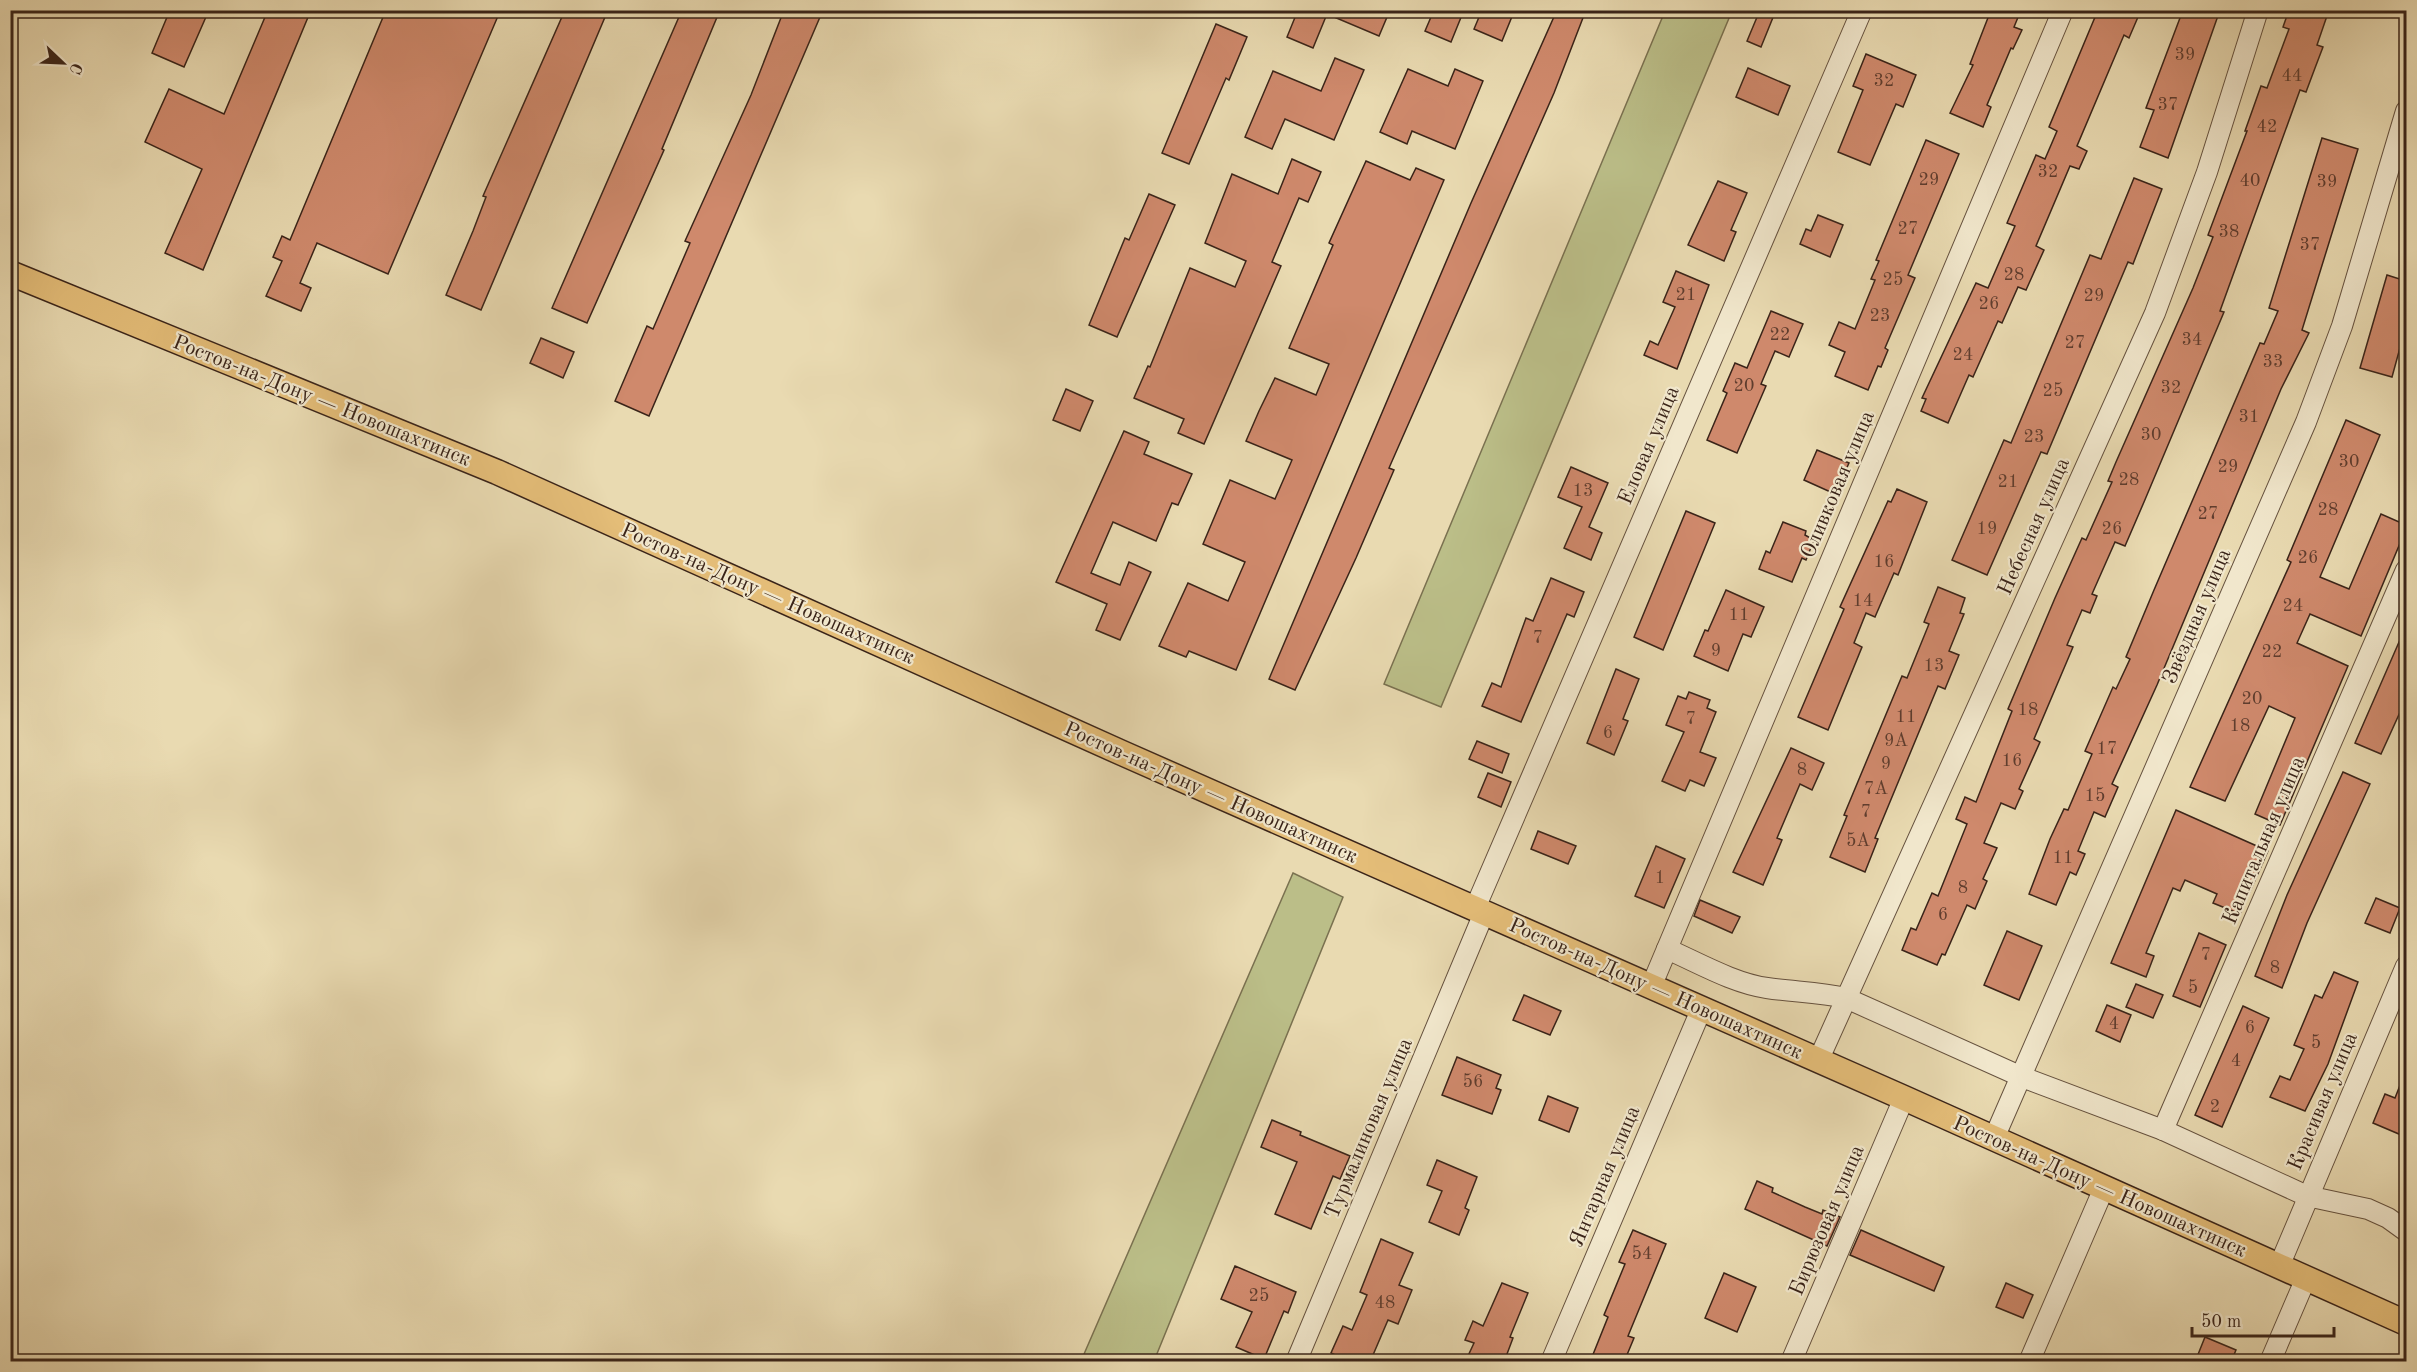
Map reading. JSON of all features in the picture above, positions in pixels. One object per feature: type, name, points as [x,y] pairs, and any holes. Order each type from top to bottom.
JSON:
[{"type":"main road","name":"Ростов-на-Дону — Новошахтинск","points":[[10,263],[501,462],[1300,826]]},
{"type":"main road","name":"Ростов-на-Дону — Новошахтинск","points":[[10,273],[497,472],[1482,906],[1701,1010],[1904,1098],[2406,1323]]},
{"type":"main road","name":"Ростов-на-Дону — Новошахтинск","points":[[1482,906],[1656,975],[2406,1312]]},
{"type":"street","name":"Еловая улица","points":[[1482,906],[1862,10]]},
{"type":"street","name":"Оливковая улица","points":[[1656,975],[2063,10]]},
{"type":"street","name":"Небесная улица","points":[[1823,1050],[2155,313],[2207,172],[2258,10]]},
{"type":"street","name":"Звёздная улица","points":[[1998,1129],[2306,422],[2342,326],[2406,111]]},
{"type":"street","name":"Капитальная улица","points":[[2163,1130],[2406,570]]},
{"type":"street","name":"Турмалиновая улица","points":[[1296,1362],[1482,906]]},
{"type":"street","points":[[1667,949],[1736,979],[1766,988],[1815,991],[1846,998],[2022,1077],[2163,1130],[2307,1196],[2367,1209],[2388,1218],[2406,1231]]},
{"type":"street","name":"Красивая улица","points":[[2283,1257],[2406,966]]},
{"type":"street","name":"Янтарная улица","points":[[1551,1362],[1701,1010]]},
{"type":"street","name":"Бирюзовая улица","points":[[1791,1362],[1904,1098]]},
{"type":"street","points":[[2030,1362],[2104,1188]]},
{"type":"street","points":[[2270,1362],[2306,1278]]},
{"type":"green space","points":[[1665,11],[1732,11],[1441,707],[1384,684]]},
{"type":"green space","points":[[1293,873],[1343,897],[1154,1361],[1081,1361]]},
{"type":"building","points":[[170,10],[209,10],[184,67],[152,53]]},
{"type":"building","points":[[268,10],[311,10],[203,270],[165,253],[202,169],[145,142],[169,89],[224,114]]},
{"type":"building","points":[[386,10],[484,10],[498,16],[388,274],[317,243],[300,283],[311,288],[301,311],[266,296],[282,261],[273,257],[282,236],[290,240]]},
{"type":"building","points":[[565,10],[608,10],[481,310],[446,295],[486,197],[483,196]]},
{"type":"building","points":[[682,10],[720,10],[662,149],[664,150],[587,323],[552,308]]},
{"type":"building","points":[[784,10],[823,10],[649,416],[615,401],[647,326],[653,329],[690,243],[685,241],[751,95]]},
{"type":"building","points":[[1298,10],[1390,10],[1379,36],[1327,14],[1313,48],[1287,37]]},
{"type":"building","points":[[1434,10],[1464,10],[1451,42],[1425,31]]},
{"type":"building","points":[[1482,10],[1505,10],[1513,14],[1502,41],[1474,29]]},
{"type":"building","points":[[1557,10],[1586,10],[1554,93],[1389,468],[1394,470],[1295,690],[1269,679],[1471,203]]},
{"type":"building","points":[[1760,10],[1776,10],[1761,47],[1747,41]]},
{"type":"building","points":[[1991,10],[2021,10],[2014,27],[2022,30],[2013,49],[2011,48],[1987,105],[1991,107],[1983,127],[1950,113],[1973,65],[1970,64]]},
{"type":"building","points":[[2098,10],[2141,10],[2129,38],[2124,35],[2077,146],[2087,151],[2079,169],[2070,166],[2036,246],[2044,250],[2026,290],[2018,287],[2002,323],[1998,321],[1973,377],[1969,375],[1948,423],[1921,411],[1926,399],[1922,398],[1976,283],[1988,288],[2015,226],[2007,223],[2036,155],[2045,159],[2057,131],[2049,127]]},
{"type":"building","points":[[2183,10],[2220,10],[2168,158],[2140,147],[2154,110],[2146,108]]},
{"type":"building","points":[[2289,10],[2329,10],[2317,45],[2323,47],[2306,92],[2300,90],[2220,311],[2224,312],[2144,502],[2125,546],[2115,542],[2092,594],[2097,596],[2090,613],[2082,610],[2067,645],[2073,647],[2034,739],[2040,742],[2019,789],[2023,791],[2015,809],[2001,803],[1984,843],[1997,848],[1983,879],[1987,881],[1975,909],[1967,905],[1945,955],[1942,954],[1937,965],[1902,950],[1911,928],[1916,930],[1932,893],[1938,896],[1967,824],[1956,819],[1965,797],[1976,802],[2012,711],[2008,709],[2082,538],[2086,540],[2112,482],[2108,481],[2193,288],[2213,237],[2208,235],[2247,131],[2245,131],[2261,86],[2267,88],[2289,29],[2283,27]]},
{"type":"building","points":[[1216,24],[1247,37],[1229,80],[1226,78],[1189,164],[1162,153]]},
{"type":"building","points":[[1866,54],[1916,75],[1903,107],[1896,104],[1870,165],[1838,152],[1863,90],[1853,86]]},
{"type":"building","points":[[1335,58],[1364,70],[1334,140],[1285,119],[1272,149],[1245,137],[1273,71],[1321,91]]},
{"type":"building","points":[[1748,68],[1790,86],[1778,115],[1736,97]]},
{"type":"building","points":[[1408,69],[1448,86],[1455,69],[1483,81],[1455,149],[1412,131],[1407,144],[1380,132]]},
{"type":"building","points":[[2322,138],[2358,149],[2302,330],[2309,333],[2281,389],[2157,685],[2112,784],[2118,787],[2105,817],[2094,812],[2078,851],[2085,854],[2076,875],[2070,872],[2056,905],[2029,894],[2050,839],[2064,809],[2068,810],[2092,754],[2085,751],[2113,687],[2116,689],[2130,659],[2126,657],[2154,590],[2260,343],[2264,344],[2278,311],[2269,308]]},
{"type":"building","points":[[1926,140],[1959,154],[1908,275],[1915,278],[1885,348],[1888,350],[1868,390],[1835,376],[1845,352],[1829,345],[1839,322],[1855,329],[1875,280],[1871,279],[1879,261],[1876,260]]},
{"type":"building","points":[[1292,159],[1321,172],[1308,202],[1299,198],[1272,262],[1281,266],[1204,444],[1178,433],[1184,419],[1134,398],[1148,366],[1150,367],[1190,268],[1235,287],[1246,261],[1205,243],[1232,174],[1278,194]]},
{"type":"building","points":[[1366,161],[1410,180],[1416,168],[1444,180],[1236,670],[1189,651],[1186,657],[1159,646],[1188,583],[1228,601],[1245,562],[1203,544],[1230,480],[1275,499],[1292,460],[1246,441],[1275,378],[1316,395],[1329,364],[1289,348],[1333,245],[1329,243]]},
{"type":"building","points":[[2134,178],[2162,189],[2133,264],[2128,262],[2047,454],[2041,452],[1987,575],[1952,560],[2004,440],[2011,443],[2090,255],[2101,259]]},
{"type":"building","points":[[1718,181],[1747,193],[1731,230],[1736,232],[1724,261],[1688,245]]},
{"type":"building","points":[[1149,194],[1175,205],[1117,337],[1089,325],[1125,238],[1129,240]]},
{"type":"building","points":[[1818,215],[1843,225],[1830,257],[1800,244],[1806,229],[1811,231]]},
{"type":"building","points":[[1676,271],[1709,285],[1677,369],[1644,355],[1650,341],[1658,345],[1675,307],[1663,302]]},
{"type":"building","points":[[2387,275],[2406,281],[2406,326],[2392,377],[2360,368]]},
{"type":"building","points":[[1771,311],[1803,324],[1789,357],[1775,351],[1761,384],[1766,386],[1737,453],[1707,440],[1727,393],[1723,391],[1735,363],[1747,368]]},
{"type":"building","points":[[541,338],[574,352],[563,378],[530,363]]},
{"type":"building","points":[[1066,389],[1093,401],[1080,431],[1053,420]]},
{"type":"building","points":[[2346,420],[2380,435],[2320,577],[2349,589],[2381,514],[2406,525],[2406,529],[2361,636],[2310,614],[2297,643],[2348,666],[2280,825],[2255,814],[2295,718],[2269,706],[2225,801],[2190,787],[2291,562],[2287,560]]},
{"type":"building","points":[[1124,431],[1149,442],[1144,454],[1192,474],[1178,505],[1172,503],[1156,541],[1113,522],[1091,573],[1120,585],[1129,562],[1151,572],[1120,640],[1096,630],[1107,604],[1056,582]]},
{"type":"building","points":[[1817,450],[1849,463],[1835,494],[1804,480]]},
{"type":"building","points":[[1571,467],[1608,483],[1589,527],[1602,533],[1591,560],[1564,548],[1582,507],[1558,497]]},
{"type":"building","points":[[1897,489],[1927,502],[1898,575],[1894,573],[1875,617],[1866,613],[1854,643],[1862,647],[1828,730],[1798,717],[1844,609],[1840,607],[1888,501],[1891,502]]},
{"type":"building","points":[[1686,511],[1715,523],[1663,650],[1634,637]]},
{"type":"building","points":[[1783,522],[1806,531],[1805,535],[1814,540],[1806,560],[1802,558],[1792,582],[1759,569],[1766,551],[1770,553]]},
{"type":"building","points":[[1551,578],[1584,592],[1574,617],[1567,614],[1521,722],[1482,706],[1492,683],[1501,687],[1526,618],[1533,621]]},
{"type":"building","points":[[1938,587],[1965,598],[1960,613],[1964,614],[1949,651],[1959,655],[1945,689],[1938,686],[1875,838],[1878,839],[1865,872],[1830,857],[1847,816],[1844,815],[1902,676],[1907,678],[1929,624],[1924,622]]},
{"type":"building","points":[[1726,590],[1764,607],[1751,637],[1743,634],[1728,671],[1694,656]]},
{"type":"building","points":[[2406,626],[2406,699],[2381,754],[2355,743]]},
{"type":"building","points":[[1616,669],[1639,679],[1623,719],[1628,721],[1614,755],[1587,743]]},
{"type":"building","points":[[1689,692],[1710,700],[1707,708],[1716,712],[1700,752],[1716,758],[1704,786],[1690,780],[1685,791],[1662,781],[1684,732],[1666,725],[1678,696],[1686,699]]},
{"type":"building","points":[[1477,741],[1509,754],[1502,773],[1469,759]]},
{"type":"building","points":[[1791,748],[1824,763],[1812,790],[1800,784],[1777,838],[1782,840],[1763,885],[1733,872]]},
{"type":"building","points":[[2343,772],[2370,784],[2307,923],[2282,988],[2255,976],[2287,895]]},
{"type":"building","points":[[1488,773],[1511,782],[1501,807],[1478,797]]},
{"type":"building","points":[[2176,810],[2268,851],[2240,914],[2213,903],[2217,894],[2185,880],[2180,891],[2173,888],[2146,953],[2154,956],[2146,977],[2111,963]]},
{"type":"building","points":[[1538,831],[1576,846],[1568,864],[1531,849]]},
{"type":"building","points":[[1656,846],[1685,859],[1664,908],[1635,896]]},
{"type":"building","points":[[2376,898],[2400,908],[2390,933],[2365,923]]},
{"type":"building","points":[[1700,900],[1740,917],[1732,933],[1694,916]]},
{"type":"building","points":[[2007,931],[2042,946],[2019,1000],[1984,985]]},
{"type":"building","points":[[2199,933],[2226,945],[2200,1007],[2173,996]]},
{"type":"building","points":[[2334,972],[2358,982],[2328,1064],[2305,1111],[2270,1097],[2280,1076],[2290,1080],[2304,1049],[2294,1045],[2315,995],[2322,998]]},
{"type":"building","points":[[2136,984],[2163,995],[2153,1018],[2126,1007]]},
{"type":"building","points":[[1524,995],[1561,1011],[1550,1035],[1513,1020]]},
{"type":"building","points":[[2107,1005],[2131,1015],[2120,1042],[2096,1031]]},
{"type":"building","points":[[2243,1006],[2269,1018],[2222,1127],[2195,1115]]},
{"type":"building","points":[[1457,1057],[1501,1075],[1496,1088],[1501,1090],[1492,1114],[1442,1095]]},
{"type":"building","points":[[2406,1070],[2406,1137],[2373,1123],[2385,1094],[2395,1098]]},
{"type":"building","points":[[1548,1096],[1578,1108],[1569,1132],[1539,1120]]},
{"type":"building","points":[[1272,1120],[1301,1132],[1300,1135],[1350,1156],[1340,1179],[1333,1176],[1311,1229],[1275,1214],[1297,1162],[1261,1147]]},
{"type":"building","points":[[1437,1160],[1477,1177],[1465,1208],[1469,1210],[1459,1235],[1429,1222],[1442,1191],[1427,1185]]},
{"type":"building","points":[[1757,1181],[1773,1188],[1772,1192],[1805,1207],[1822,1214],[1823,1210],[1840,1217],[1827,1246],[1745,1209]]},
{"type":"building","points":[[1633,1230],[1666,1244],[1628,1336],[1634,1338],[1624,1362],[1590,1362],[1608,1317],[1604,1315],[1625,1264],[1619,1262]]},
{"type":"building","points":[[1861,1230],[1944,1267],[1934,1291],[1850,1255]]},
{"type":"building","points":[[1381,1239],[1413,1253],[1399,1285],[1412,1290],[1398,1324],[1388,1320],[1370,1362],[1350,1362],[1331,1353],[1343,1326],[1352,1330],[1367,1295],[1360,1292]]},
{"type":"building","points":[[1235,1266],[1296,1292],[1288,1313],[1284,1311],[1264,1359],[1236,1347],[1252,1312],[1221,1299]]},
{"type":"building","points":[[1724,1273],[1756,1287],[1737,1332],[1705,1318]]},
{"type":"building","points":[[1502,1283],[1528,1293],[1510,1337],[1513,1338],[1504,1362],[1481,1362],[1468,1356],[1474,1343],[1465,1340],[1473,1321],[1483,1326]]},
{"type":"building","points":[[2006,1283],[2033,1295],[2023,1318],[1996,1307]]},
{"type":"building","points":[[2205,1337],[2236,1350],[2231,1362],[2195,1362]]}]
